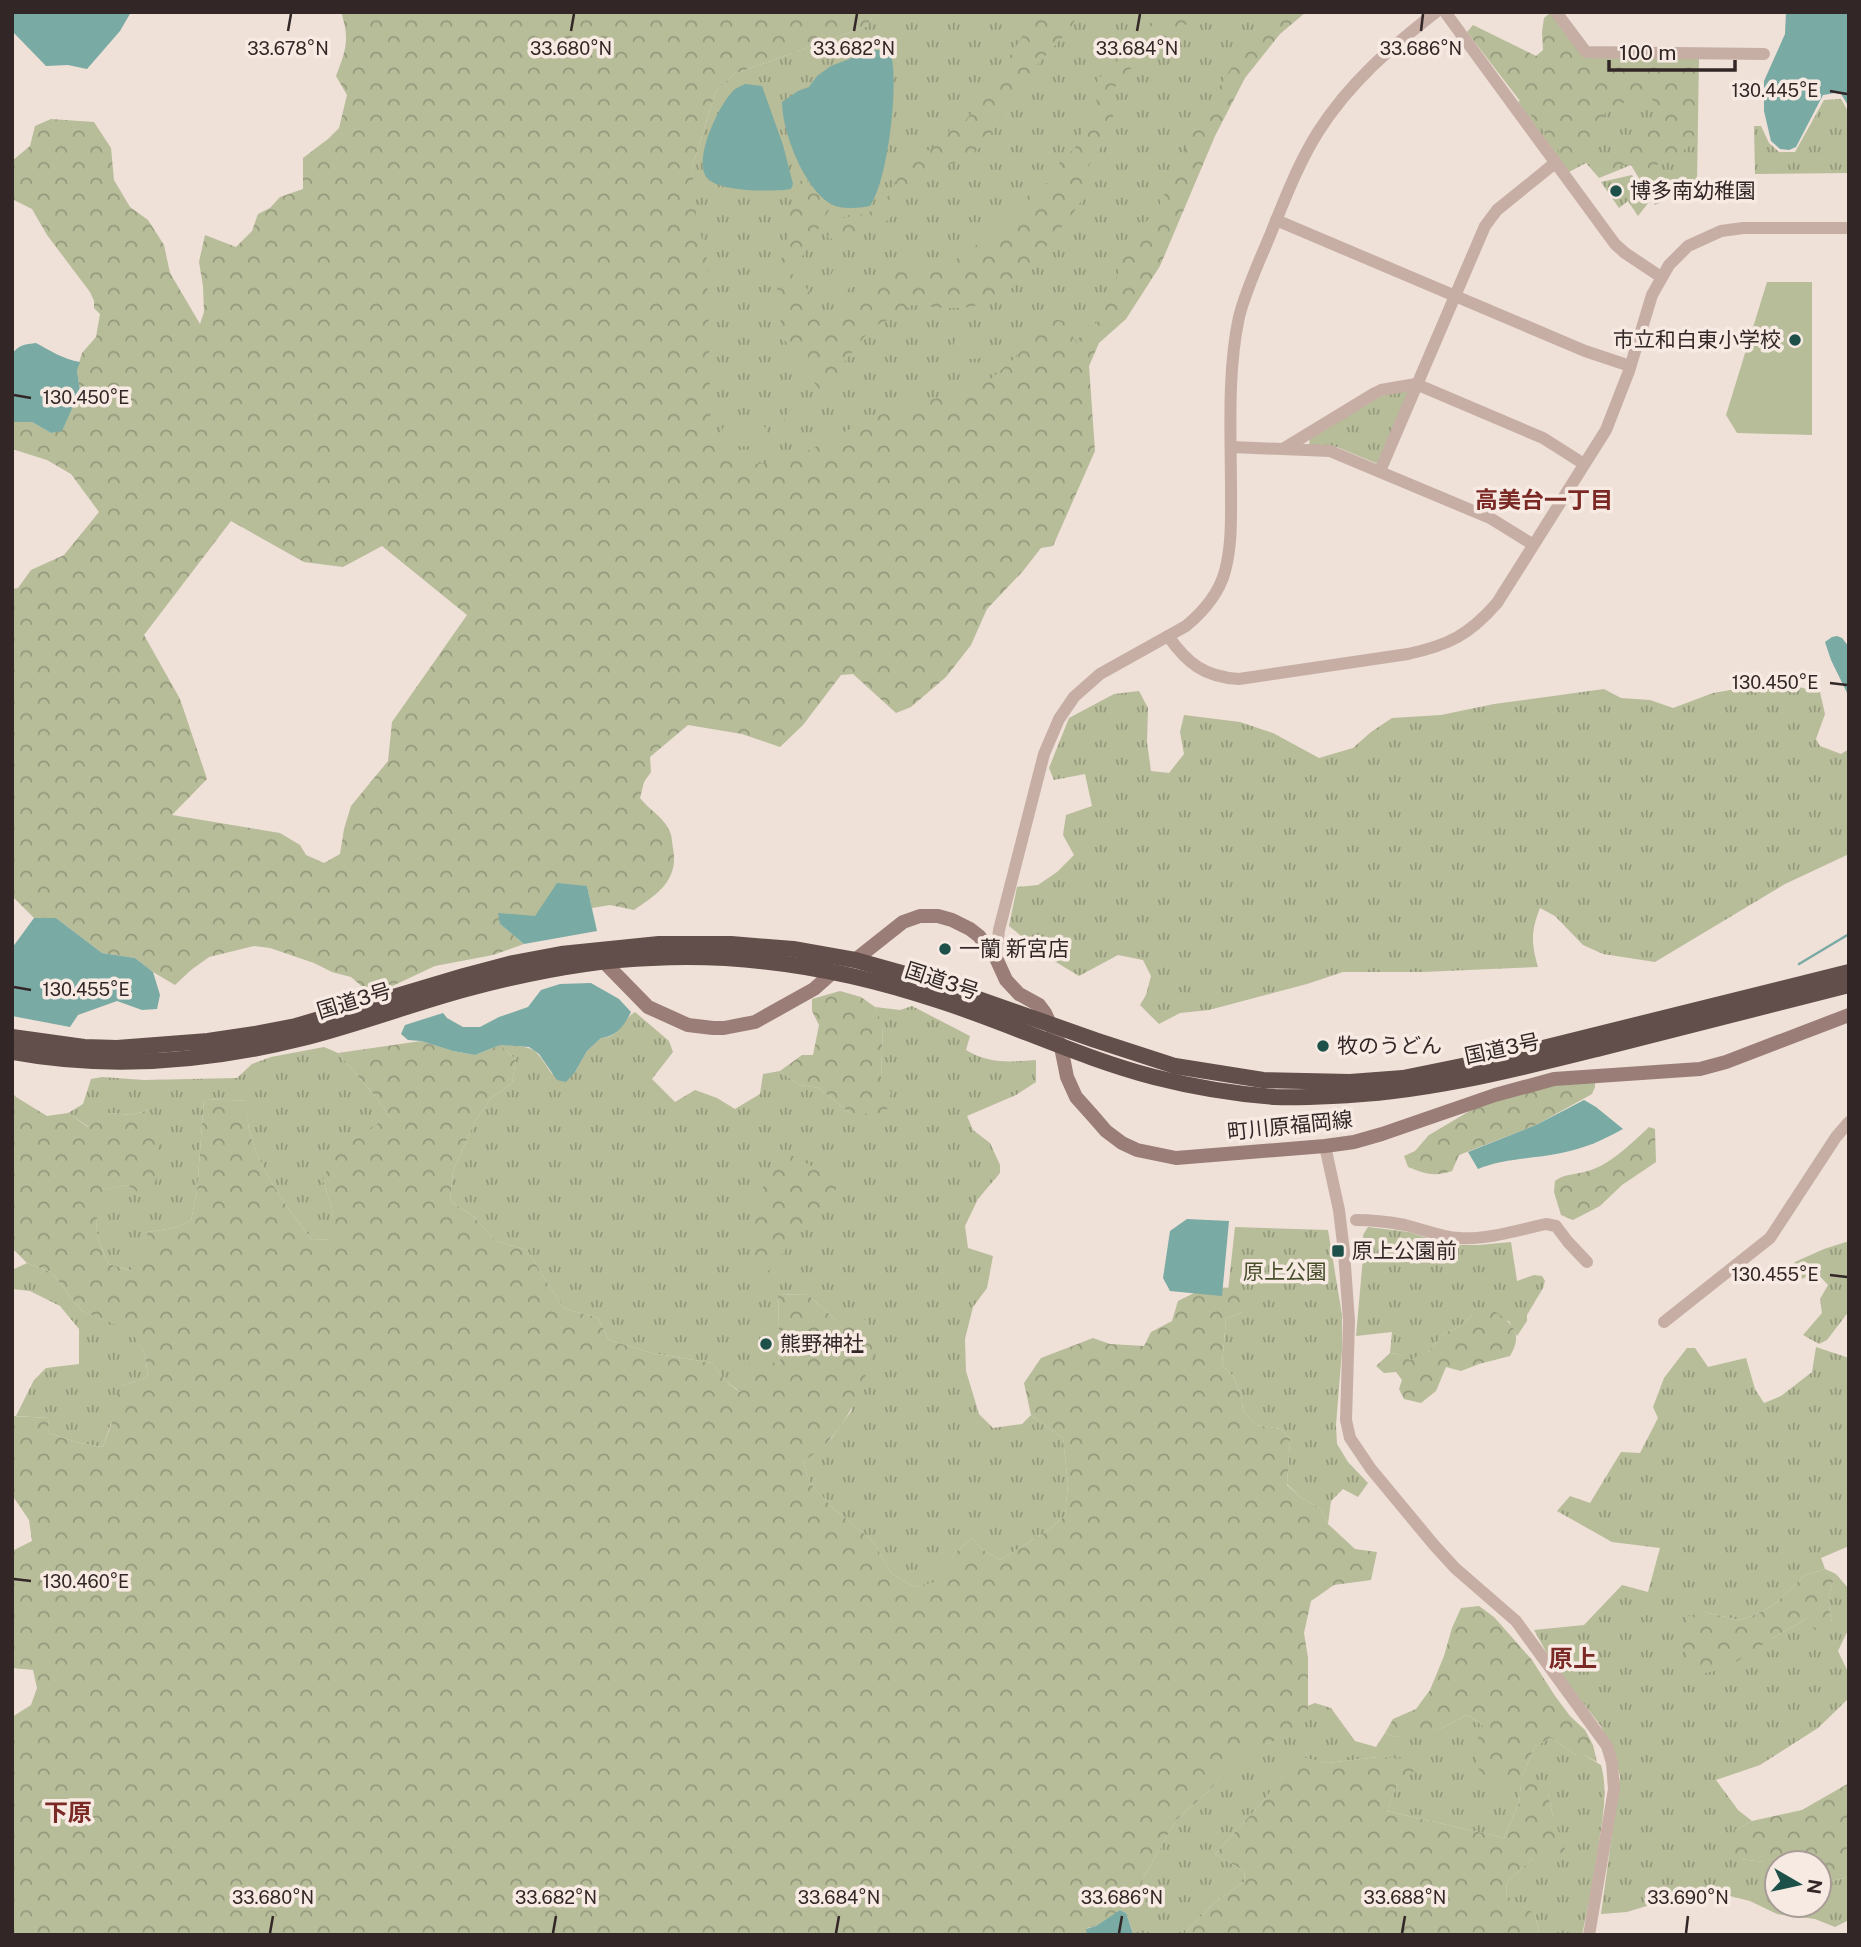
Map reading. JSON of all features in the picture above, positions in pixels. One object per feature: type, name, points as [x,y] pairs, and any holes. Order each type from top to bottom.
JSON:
[{"type":"highway","name":"国道3号","points":[[12,1037],[84,1047],[117,1048],[169,1045],[255,1034],[296,1026],[513,963],[561,954],[659,944],[731,944],[793,949],[855,960],[916,977],[1175,1066],[1264,1080],[1350,1082],[1403,1079],[1511,1056],[1849,972]]},
{"type":"highway","name":"国道3号","points":[[12,1052],[39,1057],[118,1062],[211,1056],[306,1037],[514,977],[563,968],[650,958],[730,957],[799,966],[863,979],[937,1000],[1154,1077],[1214,1089],[1278,1097],[1359,1095],[1403,1090],[1532,1065],[1849,985]]},
{"type":"main road","name":"町川原福岡線","points":[[855,960],[904,922],[920,916],[938,916],[970,929],[996,958],[1006,980],[1019,994],[1039,1005],[1045,1013],[1061,1046],[1067,1077],[1076,1097],[1106,1131],[1137,1150],[1176,1158],[1354,1142],[1382,1135],[1495,1095],[1554,1079],[1700,1069],[1726,1062],[1849,1015]]},
{"type":"main road","points":[[605,963],[648,1007],[688,1025],[713,1028],[755,1022],[814,989],[832,973]]},
{"type":"street","points":[[996,958],[999,929],[1045,754],[1059,719],[1074,697],[1100,674],[1186,626],[1199,615],[1218,590],[1225,572],[1230,547],[1234,355],[1240,316],[1299,166],[1338,103],[1387,50],[1436,12]]},
{"type":"street","points":[[1445,12],[1615,244],[1661,277]]},
{"type":"street","points":[[1556,12],[1586,52],[1764,54]]},
{"type":"street","points":[[1380,471],[1490,218],[1555,163]]},
{"type":"street","points":[[1276,220],[1585,351],[1630,366]]},
{"type":"street","points":[[1168,636],[1180,654],[1198,668],[1211,674],[1238,679],[1408,654],[1435,648],[1460,636],[1479,623],[1497,603],[1606,430],[1653,295],[1669,265],[1688,246],[1721,231],[1743,228],[1849,228]]},
{"type":"street","points":[[1283,449],[1375,393],[1416,384],[1544,438],[1584,464]]},
{"type":"street","points":[[1231,447],[1330,452],[1490,518],[1532,544]]},
{"type":"street","points":[[1664,1322],[1770,1238],[1836,1137],[1849,1122]]},
{"type":"street","points":[[1325,1146],[1339,1210],[1345,1262],[1349,1321],[1346,1420],[1350,1438],[1371,1469],[1434,1545],[1455,1568],[1516,1621],[1607,1746],[1612,1763],[1614,1789],[1589,1935]]},
{"type":"street","points":[[1356,1220],[1396,1224],[1458,1238],[1479,1237],[1546,1224],[1556,1226],[1587,1262]]},
{"type":"green space","points":[[341,12],[875,12],[867,26],[734,74],[716,91],[692,167],[696,214],[707,260],[711,434],[723,458],[743,458],[754,464],[792,459],[871,418],[908,405],[980,388],[1028,344],[1043,318],[1064,321],[1077,344],[1087,326],[1097,323],[1106,307],[1122,262],[1139,229],[1157,210],[1202,114],[1230,70],[1261,32],[1282,12],[1306,12],[1280,34],[1245,78],[1215,136],[1160,266],[1126,319],[1099,343],[1089,366],[1095,451],[1053,546],[1041,548],[987,609],[971,645],[946,677],[911,707],[896,713],[853,674],[841,675],[803,725],[780,747],[742,734],[688,725],[650,757],[651,772],[644,782],[640,798],[668,827],[674,859],[673,869],[665,885],[634,910],[610,905],[592,908],[587,886],[535,916],[500,924],[524,944],[493,955],[435,966],[388,988],[366,990],[351,977],[270,948],[254,946],[209,957],[175,985],[135,958],[102,953],[56,918],[34,918],[12,896],[12,589],[18,588],[31,570],[64,555],[99,512],[71,474],[47,460],[12,449],[12,422],[32,422],[51,433],[62,430],[80,391],[77,370],[82,353],[96,337],[100,314],[94,308],[90,292],[47,235],[32,209],[12,199],[12,161],[30,146],[35,126],[51,119],[94,122],[111,148],[114,180],[130,207],[148,220],[164,245],[170,273],[200,324],[204,312],[199,262],[205,235],[236,247],[252,231],[258,214],[270,208],[280,197],[303,189],[303,158],[339,128],[347,95],[336,76],[346,44]],"holes":[[[231,521],[304,562],[343,567],[382,546],[467,615],[392,722],[388,761],[351,806],[340,854],[324,863],[306,855],[300,845],[280,833],[172,815],[207,779],[180,699],[144,635]]]},
{"type":"green space","points":[[875,12],[1291,12],[1244,59],[1131,302],[1049,380],[773,476],[704,465],[692,167],[716,91],[734,74],[867,26]]},
{"type":"green space","points":[[1047,12],[1080,12],[1069,30],[1026,77],[981,147],[962,160],[939,168],[926,183],[908,191],[889,220],[840,242],[827,237],[842,218],[880,208],[908,160],[933,148],[949,131],[965,121],[1033,19]]},
{"type":"green space","points":[[1167,12],[1204,12],[1143,55],[1108,96],[1113,108],[1112,123],[1088,167],[1090,180],[1087,190],[1073,213],[1020,281],[1004,294],[986,303],[954,308],[912,305],[898,316],[880,323],[863,338],[843,364],[822,406],[792,425],[780,426],[791,409],[810,403],[819,389],[783,337],[777,295],[778,271],[787,239],[787,214],[804,173],[808,183],[832,205],[792,274],[808,291],[813,313],[827,325],[840,323],[902,260],[924,267],[945,265],[1007,222],[1035,187],[1053,181],[1060,161],[1075,148],[1097,102],[1092,91],[1099,78],[1138,42],[1140,30]]},
{"type":"green space","points":[[1550,13],[1587,58],[1693,61],[1696,66],[1698,105],[1693,143],[1686,149],[1665,157],[1650,172],[1642,174],[1634,165],[1626,164],[1604,172],[1598,167],[1601,156],[1631,147],[1641,133],[1656,120],[1657,104],[1648,96],[1609,107],[1589,149],[1575,161],[1564,158],[1467,32],[1473,25],[1536,56],[1543,50],[1544,18]]},
{"type":"green space","points":[[1582,55],[1699,57],[1697,182],[1655,205],[1631,165],[1599,178],[1586,163],[1569,172],[1518,102]]},
{"type":"green space","points":[[1841,99],[1849,113],[1849,173],[1755,174],[1754,126],[1761,126],[1769,143],[1779,152],[1795,152],[1824,100]]},
{"type":"green space","points":[[1632,175],[1649,202],[1638,216],[1628,201],[1619,208],[1601,182]]},
{"type":"green space","points":[[843,261],[854,264],[858,272],[853,284],[843,295],[833,295],[830,276],[835,267]]},
{"type":"green space","points":[[1767,282],[1812,282],[1812,435],[1737,433],[1726,415]]},
{"type":"green space","points":[[977,331],[989,346],[985,356],[971,359],[954,354],[953,345],[958,336]]},
{"type":"green space","points":[[1406,390],[1408,393],[1378,464],[1337,447],[1309,445],[1310,438],[1381,396]]},
{"type":"green space","points":[[752,419],[759,421],[767,429],[766,436],[758,446],[723,445],[719,436],[724,426]]},
{"type":"green space","points":[[1777,682],[1820,692],[1825,714],[1816,739],[1820,746],[1841,754],[1849,749],[1849,854],[1785,884],[1655,962],[1603,954],[1583,945],[1555,916],[1540,908],[1533,937],[1538,967],[1343,972],[1209,1010],[1180,1013],[1159,1024],[1140,1005],[1151,976],[1143,960],[1118,955],[1079,976],[1046,956],[1009,926],[1017,887],[1038,885],[1057,872],[1074,855],[1063,835],[1066,815],[1092,806],[1085,774],[1054,780],[1049,768],[1069,718],[1114,694],[1139,691],[1148,708],[1147,742],[1151,771],[1169,773],[1184,754],[1180,732],[1184,715],[1240,722],[1273,733],[1319,758],[1353,748],[1392,718],[1441,715],[1494,704],[1604,689],[1621,698],[1650,700],[1673,708],[1713,693]]},
{"type":"green space","points":[[840,991],[861,997],[875,1007],[883,1026],[881,1078],[891,1092],[888,1108],[877,1117],[860,1112],[851,1114],[819,1088],[800,1085],[780,1071],[802,1055],[813,1055],[819,1025],[812,1011],[812,999]]},
{"type":"green space","points":[[912,1006],[970,1036],[966,1050],[974,1055],[1000,1061],[1036,1060],[1036,1082],[1016,1095],[967,1116],[973,1130],[990,1143],[1000,1165],[1000,1173],[978,1199],[965,1226],[968,1248],[993,1256],[987,1288],[973,1307],[965,1339],[966,1371],[979,1414],[993,1428],[1022,1424],[1031,1415],[1063,1438],[1068,1484],[1065,1516],[1047,1531],[1000,1560],[983,1550],[972,1538],[955,1553],[934,1583],[914,1587],[891,1573],[873,1541],[833,1508],[810,1483],[803,1462],[831,1439],[852,1410],[837,1321],[807,1294],[778,1295],[780,1366],[741,1392],[725,1381],[712,1363],[652,1353],[609,1340],[598,1318],[563,1308],[527,1250],[496,1241],[473,1216],[450,1201],[453,1171],[474,1123],[491,1098],[512,1083],[516,1060],[500,1045],[532,1049],[552,1074],[575,1072],[587,1051],[601,1038],[617,1032],[635,1012],[669,1041],[673,1052],[652,1079],[675,1102],[695,1090],[717,1098],[735,1109],[760,1094],[763,1074],[780,1071],[800,1085],[819,1088],[851,1114],[881,1078],[883,1027],[875,1007],[900,1010]]},
{"type":"green space","points":[[421,1041],[475,1055],[500,1045],[516,1060],[512,1083],[491,1098],[474,1123],[453,1171],[450,1201],[473,1216],[496,1241],[527,1250],[563,1308],[598,1318],[609,1340],[652,1353],[712,1363],[725,1381],[740,1392],[753,1354],[780,1365],[778,1295],[807,1294],[837,1321],[866,1320],[877,1337],[860,1390],[841,1426],[822,1447],[803,1462],[810,1483],[833,1508],[873,1541],[891,1573],[914,1587],[934,1582],[955,1553],[972,1538],[983,1550],[1000,1560],[1047,1531],[1065,1516],[1068,1484],[1063,1438],[1031,1415],[1024,1383],[1041,1358],[1093,1338],[1110,1344],[1144,1346],[1151,1332],[1172,1321],[1178,1301],[1206,1287],[1236,1288],[1243,1295],[1242,1312],[1226,1319],[1222,1365],[1233,1376],[1241,1393],[1243,1411],[1256,1425],[1281,1429],[1290,1439],[1287,1485],[1300,1497],[1321,1509],[1328,1524],[1355,1549],[1377,1552],[1371,1580],[1334,1585],[1311,1601],[1304,1633],[1308,1658],[1308,1718],[1270,1743],[1242,1750],[1209,1791],[1176,1820],[1144,1877],[1136,1900],[1096,1926],[1087,1928],[1087,1935],[12,1935],[12,1717],[31,1705],[37,1688],[33,1670],[12,1668],[12,1551],[32,1541],[29,1520],[12,1495],[12,1416],[49,1418],[48,1433],[103,1447],[117,1396],[124,1385],[148,1377],[145,1354],[131,1331],[82,1311],[51,1272],[27,1263],[12,1248],[12,1092],[47,1116],[68,1113],[88,1127],[110,1113],[131,1115],[149,1110],[158,1127],[159,1171],[149,1199],[127,1185],[103,1190],[97,1220],[100,1244],[109,1264],[132,1271],[148,1232],[174,1228],[191,1221],[197,1191],[204,1099],[249,1101],[248,1126],[259,1159],[274,1188],[312,1240],[334,1239],[332,1209],[323,1180],[335,1147],[390,1117],[338,1053]]},
{"type":"green space","points":[[324,1047],[338,1053],[390,1117],[323,1180],[332,1209],[335,1239],[312,1240],[274,1188],[259,1159],[248,1126],[248,1101],[204,1099],[197,1191],[191,1221],[174,1228],[148,1232],[133,1271],[109,1264],[96,1228],[102,1190],[127,1185],[149,1198],[149,1110],[131,1115],[110,1113],[89,1127],[68,1113],[83,1104],[91,1079],[237,1078],[252,1064],[271,1057]]},
{"type":"green space","points":[[1570,1081],[1595,1082],[1595,1087],[1592,1094],[1536,1125],[1459,1155],[1452,1171],[1430,1174],[1408,1167],[1404,1156],[1415,1151],[1429,1135],[1478,1106]]},
{"type":"green space","points":[[1649,1127],[1655,1129],[1656,1162],[1622,1185],[1600,1206],[1573,1220],[1561,1215],[1554,1192],[1555,1181],[1607,1162]]},
{"type":"green space","points":[[787,1153],[819,1170],[835,1171],[841,1178],[833,1196],[813,1213],[759,1281],[752,1265],[752,1218],[759,1193]]},
{"type":"green space","name":"原上公園","points":[[1235,1227],[1328,1230],[1342,1315],[1337,1444],[1348,1462],[1368,1483],[1358,1497],[1343,1489],[1331,1501],[1328,1524],[1321,1509],[1300,1497],[1287,1484],[1290,1439],[1281,1429],[1256,1425],[1243,1411],[1241,1393],[1233,1376],[1222,1365],[1226,1319],[1242,1312],[1242,1306],[1227,1300]]},
{"type":"green space","points":[[1368,1227],[1409,1232],[1460,1245],[1511,1242],[1517,1281],[1534,1275],[1542,1276],[1545,1281],[1543,1288],[1517,1336],[1509,1321],[1472,1315],[1459,1327],[1444,1333],[1429,1351],[1410,1361],[1390,1353],[1392,1332],[1356,1336],[1363,1235]]},
{"type":"green space","points":[[1849,1241],[1849,1311],[1827,1340],[1819,1344],[1803,1335],[1822,1313],[1820,1299],[1828,1285],[1818,1274],[1797,1280],[1788,1274],[1795,1262]]},
{"type":"green space","points":[[27,1263],[51,1272],[82,1311],[131,1330],[145,1354],[148,1377],[124,1385],[103,1447],[48,1433],[49,1418],[16,1416],[34,1380],[46,1368],[79,1364],[79,1329],[60,1306],[30,1291],[12,1289],[12,1270]]},
{"type":"green space","points":[[1493,1310],[1514,1329],[1516,1341],[1510,1356],[1461,1371],[1446,1367],[1436,1391],[1421,1403],[1404,1399],[1399,1389],[1402,1380],[1396,1372],[1384,1373],[1376,1366],[1390,1353],[1410,1360],[1429,1351],[1444,1333],[1459,1327],[1472,1315]]},
{"type":"green space","points":[[1816,1347],[1849,1358],[1849,1546],[1821,1558],[1825,1569],[1805,1575],[1774,1605],[1750,1617],[1739,1620],[1704,1612],[1771,1639],[1806,1619],[1832,1622],[1829,1598],[1836,1574],[1849,1589],[1849,1628],[1838,1651],[1849,1674],[1849,1698],[1818,1728],[1760,1765],[1716,1780],[1738,1810],[1752,1821],[1735,1830],[1741,1859],[1763,1862],[1763,1907],[1750,1901],[1702,1889],[1627,1912],[1601,1914],[1620,1776],[1601,1726],[1554,1666],[1534,1630],[1584,1625],[1622,1585],[1648,1592],[1660,1548],[1612,1542],[1557,1511],[1570,1496],[1590,1503],[1621,1452],[1640,1453],[1658,1418],[1653,1407],[1664,1378],[1687,1348],[1695,1348],[1708,1367],[1746,1358],[1755,1389],[1764,1403],[1781,1396],[1812,1372]]},
{"type":"green space","points":[[1825,1569],[1836,1574],[1829,1598],[1832,1622],[1826,1630],[1815,1630],[1806,1619],[1725,1669],[1700,1674],[1680,1641],[1688,1616],[1704,1612],[1739,1620],[1750,1617],[1774,1605],[1805,1575]]},
{"type":"green space","points":[[1479,1606],[1494,1617],[1532,1660],[1570,1716],[1585,1730],[1593,1745],[1597,1762],[1584,1755],[1576,1755],[1551,1738],[1535,1746],[1522,1776],[1500,1785],[1481,1779],[1474,1749],[1483,1725],[1467,1715],[1440,1729],[1423,1733],[1396,1737],[1385,1733],[1393,1719],[1416,1709],[1430,1690],[1461,1608]]},
{"type":"green space","points":[[1315,1703],[1331,1708],[1355,1741],[1376,1747],[1385,1733],[1396,1737],[1440,1729],[1467,1715],[1483,1725],[1522,1776],[1535,1746],[1551,1738],[1576,1755],[1584,1755],[1601,1765],[1604,1784],[1603,1813],[1582,1935],[1537,1935],[1539,1930],[1534,1913],[1506,1897],[1507,1882],[1533,1858],[1553,1816],[1548,1794],[1521,1785],[1519,1803],[1504,1838],[1387,1811],[1398,1783],[1378,1757],[1327,1763],[1298,1757],[1265,1799],[1215,1854],[1244,1871],[1245,1881],[1214,1903],[1183,1935],[1131,1935],[1133,1932],[1126,1913],[1120,1910],[1136,1900],[1144,1877],[1176,1820],[1209,1791],[1242,1749],[1270,1743],[1308,1718],[1307,1706]]},
{"type":"green space","points":[[1298,1756],[1327,1763],[1378,1757],[1399,1758],[1421,1766],[1398,1783],[1387,1811],[1504,1838],[1519,1803],[1521,1785],[1532,1783],[1548,1794],[1566,1852],[1533,1858],[1507,1882],[1506,1896],[1534,1913],[1539,1930],[1537,1935],[1183,1935],[1214,1903],[1245,1881],[1244,1871],[1215,1854],[1265,1799]]},
{"type":"green space","points":[[1849,1783],[1849,1877],[1833,1881],[1833,1849],[1763,1849],[1763,1862],[1741,1859],[1731,1849],[1735,1830],[1752,1821],[1802,1810]]},
{"type":"green space","points":[[1849,1877],[1849,1920],[1835,1927],[1815,1919],[1833,1919],[1833,1881]]},
{"type":"water","points":[[12,12],[131,12],[120,31],[87,69],[68,65],[46,66],[12,31]]},
{"type":"water","points":[[1786,12],[1849,12],[1849,107],[1841,94],[1823,95],[1796,147],[1789,150],[1780,149],[1771,141],[1764,111],[1764,81],[1785,34]]},
{"type":"water","points":[[873,50],[884,50],[891,54],[893,68],[893,109],[887,155],[870,206],[840,207],[821,196],[804,173],[790,143],[782,102],[809,87],[817,76],[831,66]]},
{"type":"water","points":[[745,84],[762,86],[783,145],[793,184],[791,189],[760,191],[723,186],[713,183],[703,170],[705,145],[716,118],[729,96]]},
{"type":"water","points":[[36,343],[63,357],[80,362],[77,370],[80,391],[62,431],[51,433],[32,422],[12,422],[12,354],[20,347]]},
{"type":"water","points":[[1837,636],[1849,647],[1849,697],[1825,642]]},
{"type":"water","points":[[557,883],[587,886],[597,931],[524,944],[500,924],[498,913],[535,916]]},
{"type":"water","points":[[34,918],[56,918],[102,953],[135,958],[153,972],[160,995],[157,1009],[142,1010],[117,1001],[78,1015],[70,1027],[12,1016],[12,948]]},
{"type":"water","points":[[591,983],[619,999],[631,1012],[619,1030],[601,1038],[587,1051],[566,1082],[557,1080],[539,1054],[529,1047],[500,1045],[475,1055],[408,1040],[401,1034],[405,1025],[443,1013],[463,1027],[480,1027],[528,1007],[541,990],[560,984]]},
{"type":"water","points":[[1584,1100],[1623,1129],[1578,1149],[1478,1169],[1468,1152],[1536,1125]]},
{"type":"water","points":[[1187,1219],[1229,1221],[1222,1296],[1170,1291],[1163,1278],[1170,1231]]},
{"type":"water","points":[[1120,1910],[1126,1913],[1133,1933],[1131,1935],[1087,1935],[1086,1929],[1096,1926]]},
{"type":"waterway","points":[[1799,964],[1849,934]]},
{"type":"place","name":"博多南幼稚園","points":[[1616,191]]},
{"type":"place","name":"市立和白東小学校","points":[[1795,340]]},
{"type":"place","name":"一蘭 新宮店","points":[[945,949]]},
{"type":"place","name":"牧のうどん","points":[[1323,1046]]},
{"type":"place","name":"原上公園前","points":[[1338,1251]]},
{"type":"place","name":"熊野神社","points":[[766,1344]]},
{"type":"district","name":"高美台一丁目","points":[[1544,500]]},
{"type":"district","name":"原上","points":[[1573,1659]]},
{"type":"district","name":"下原","points":[[68,1813]]}]
